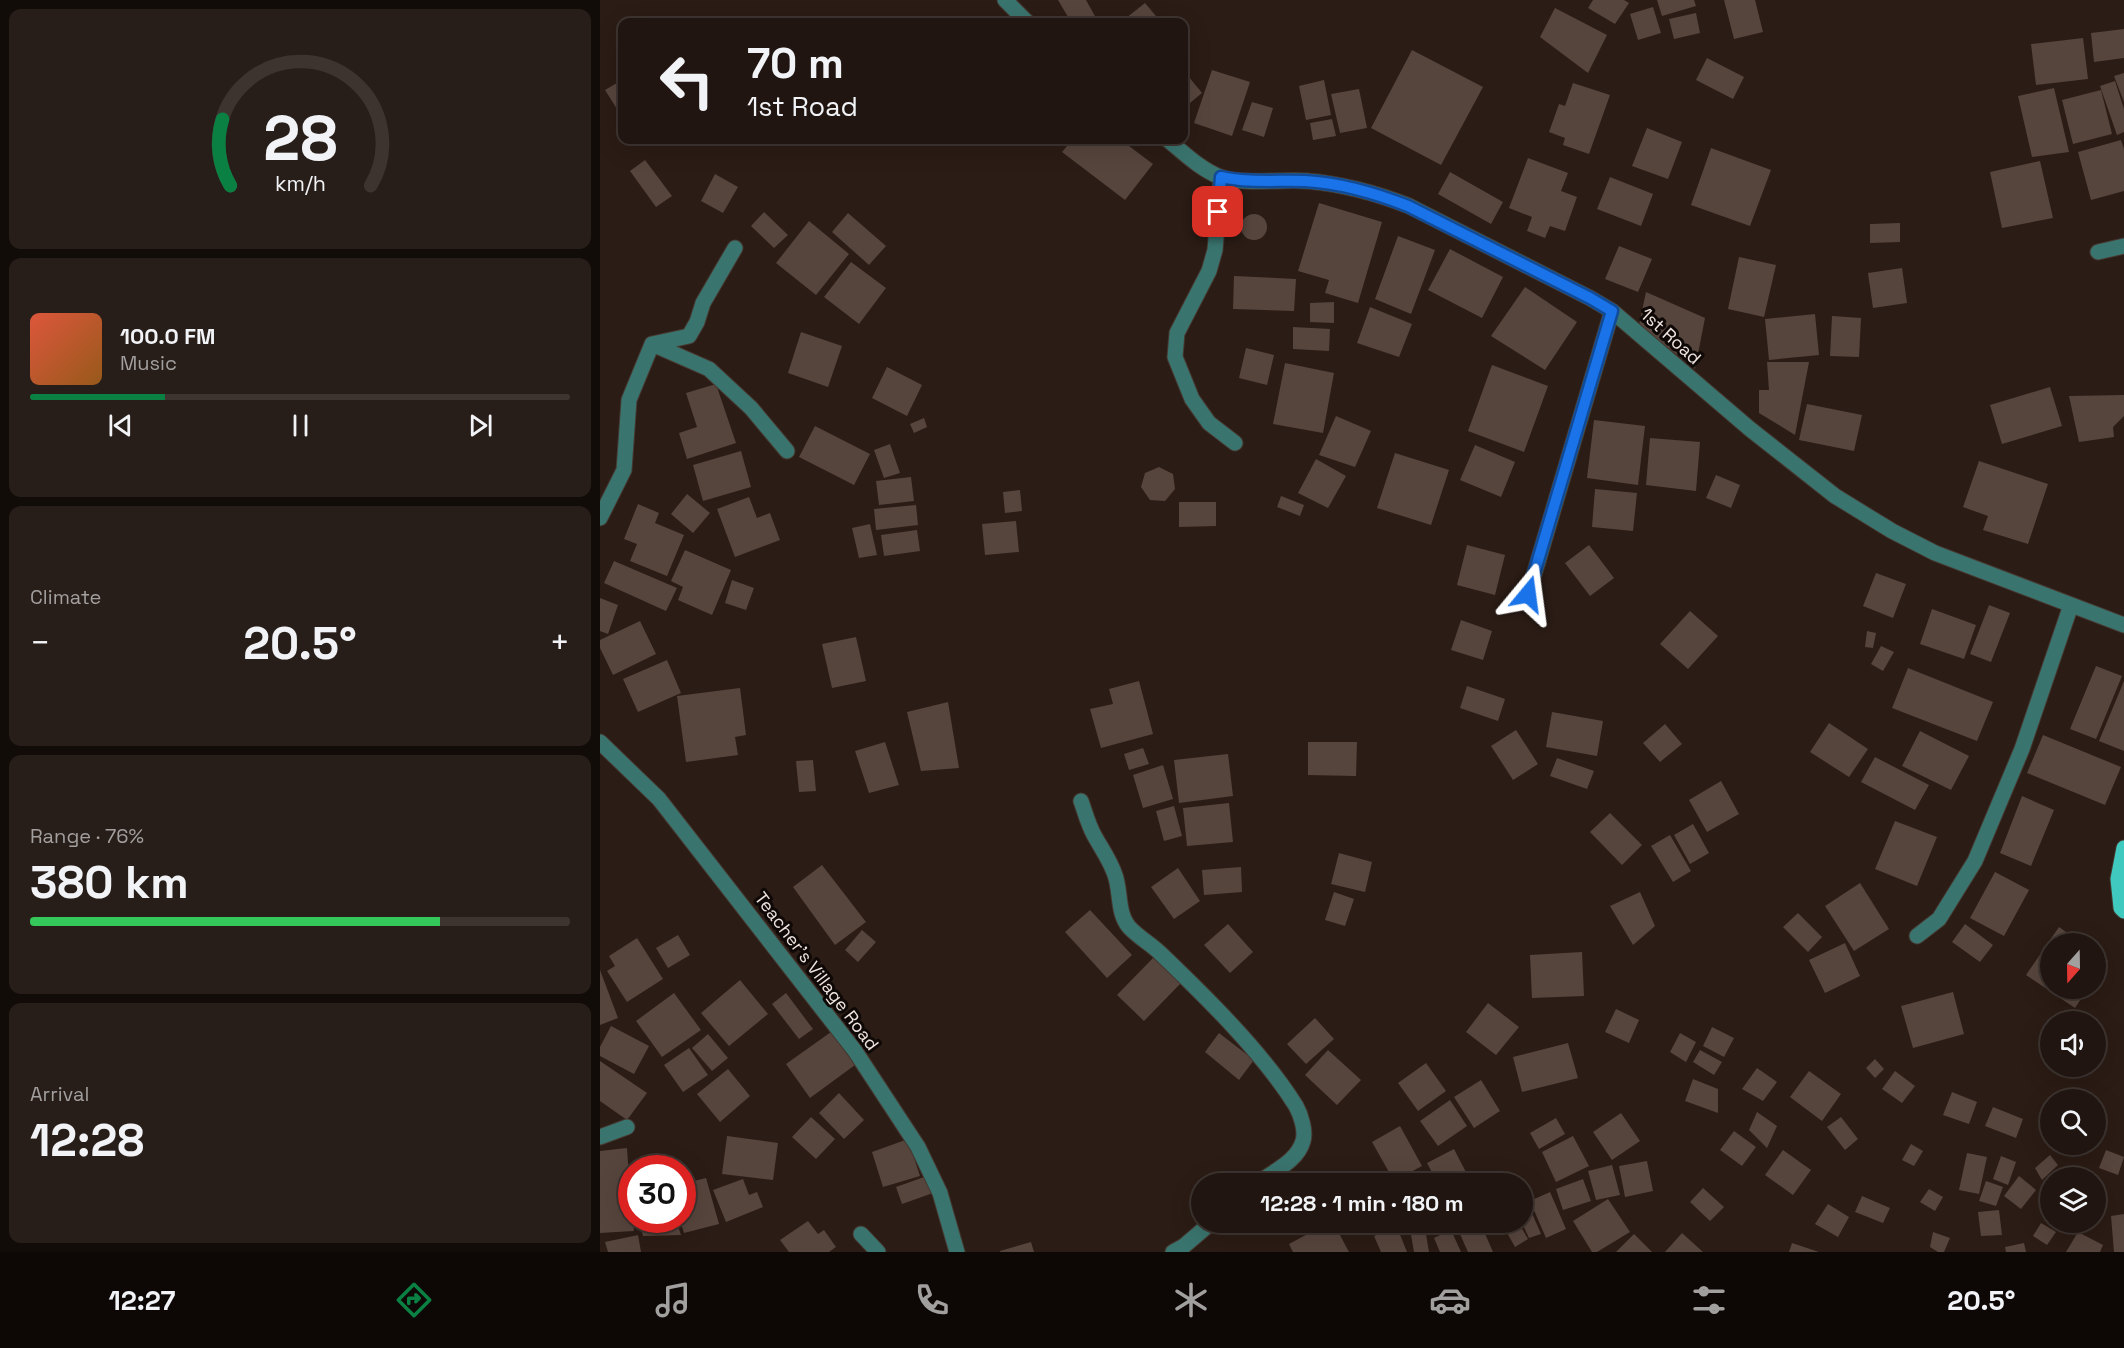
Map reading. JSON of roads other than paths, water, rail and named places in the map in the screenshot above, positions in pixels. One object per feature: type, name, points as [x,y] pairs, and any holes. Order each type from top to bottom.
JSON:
[{"type":"main road","points":[[2124,848],[2118,879],[2121,908],[2124,911]]},
{"type":"street","points":[[1005,0],[1023,18]]},
{"type":"street","name":"1st Road","points":[[1173,144],[1198,165],[1221,177],[1233,180],[1307,181],[1380,195],[1408,206],[1590,298],[1612,311],[1742,422],[1835,496],[1892,531],[1935,553],[2124,625]]},
{"type":"street","points":[[1221,177],[1215,250],[1209,271],[1178,333],[1175,357],[1192,399],[1209,423],[1235,443]]},
{"type":"street","points":[[2098,252],[2124,246]]},
{"type":"street","points":[[652,344],[689,336],[697,322],[703,303],[735,248]]},
{"type":"street","points":[[1528,594],[1612,311]]},
{"type":"street","points":[[652,344],[709,369],[751,408],[787,451]]},
{"type":"street","points":[[600,518],[624,470],[629,400],[652,344]]},
{"type":"street","points":[[1917,936],[1939,919],[1975,861],[1996,815],[2025,739],[2071,605]]},
{"type":"street","name":"Teacher's Village Road","points":[[600,742],[659,799],[855,1052],[918,1147],[940,1193],[957,1252]]},
{"type":"street","points":[[1081,801],[1093,833],[1116,877],[1122,913],[1128,925],[1200,993],[1262,1061],[1297,1108],[1303,1125],[1304,1138],[1300,1150],[1272,1173]]},
{"type":"street","points":[[600,1137],[627,1128]]},
{"type":"street","points":[[1173,1252],[1185,1246],[1200,1233]]},
{"type":"street","points":[[861,1234],[878,1252]]}]
